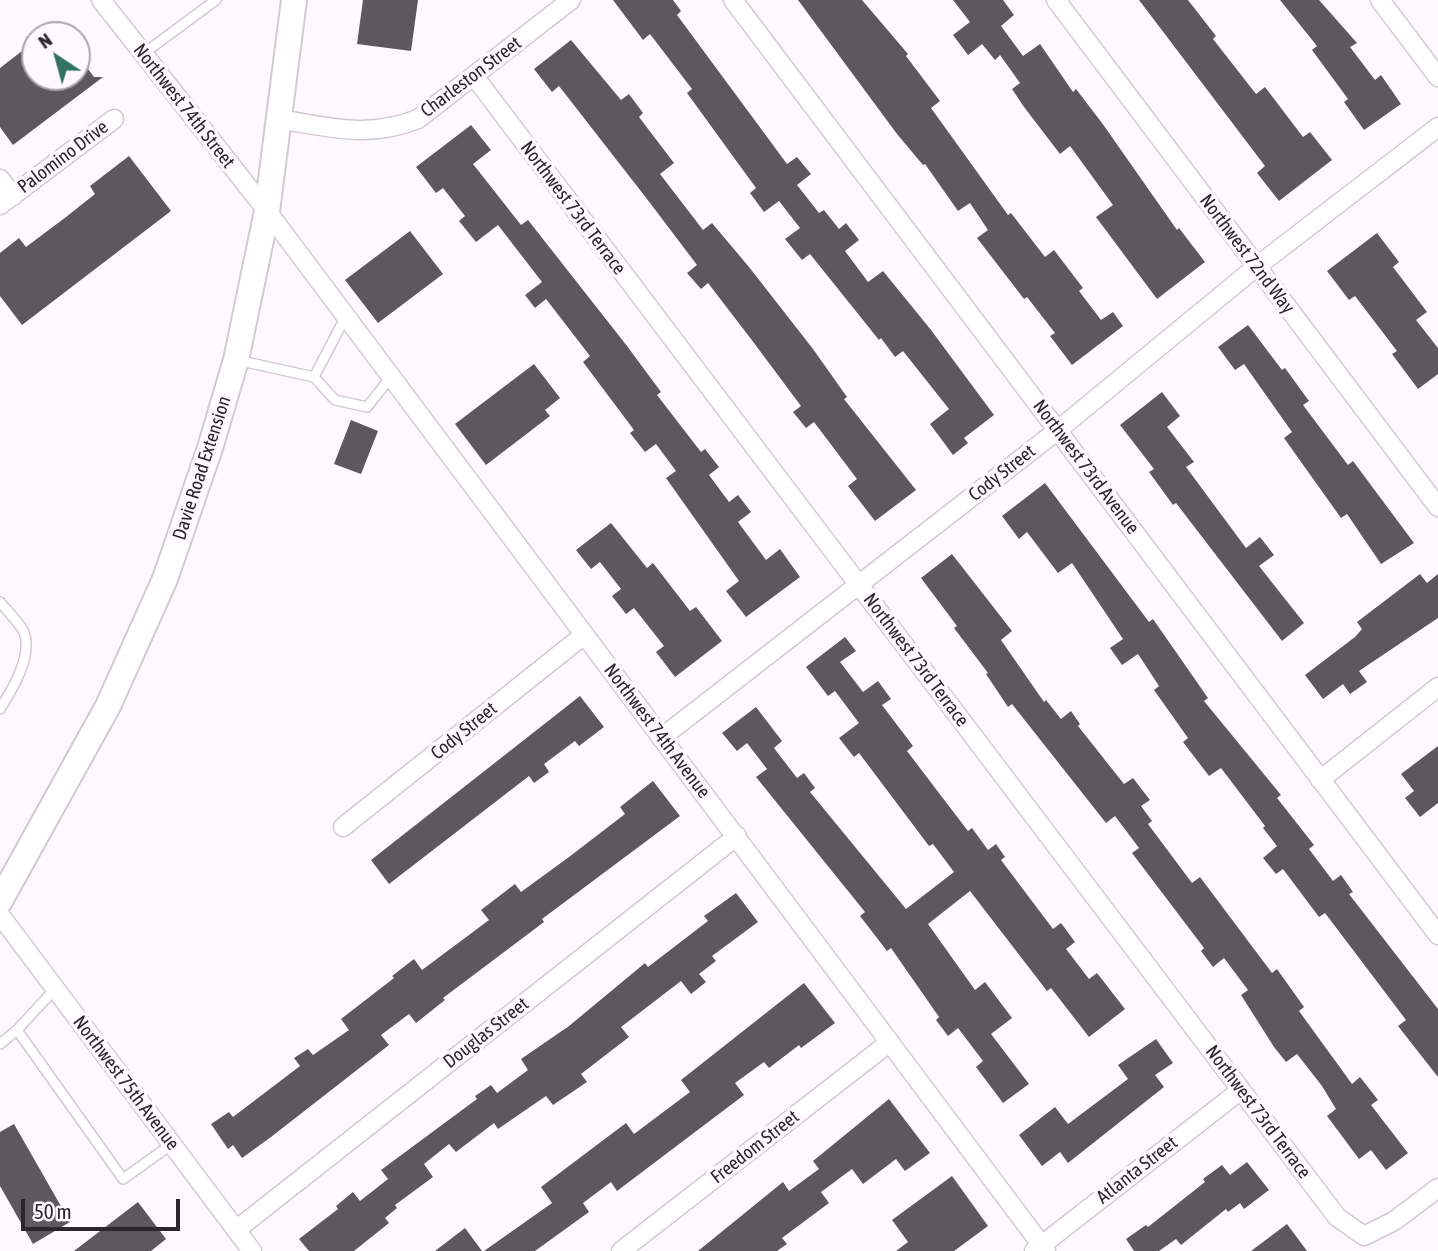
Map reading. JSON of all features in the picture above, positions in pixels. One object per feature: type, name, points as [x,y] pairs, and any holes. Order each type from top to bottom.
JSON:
[{"type":"main road","name":"Davie Road Extension","points":[[0,901],[108,706],[165,579],[236,360],[267,211],[293,0]]},
{"type":"street","name":"Northwest 74th Street","points":[[101,0],[267,211]]},
{"type":"street","name":"Charleston Street","points":[[278,119],[358,131],[390,130],[418,119],[571,0]]},
{"type":"street","name":"Northwest 73rd Avenue","points":[[733,0],[1438,935]]},
{"type":"street","name":"Northwest 72nd Way","points":[[1056,0],[1438,507]]},
{"type":"street","points":[[1380,0],[1438,77]]},
{"type":"street","name":"Northwest 73rd Terrace","points":[[474,76],[1337,1217],[1364,1236],[1394,1221],[1438,1188]]},
{"type":"street","name":"Palomino Drive","points":[[0,179],[6,201],[114,119]]},
{"type":"street","name":"Cody Street","points":[[661,738],[1058,429],[1256,267],[1438,127]]},
{"type":"street","name":"Northwest 74th Avenue","points":[[267,211],[737,836],[1040,1249]]},
{"type":"street","name":"Cody Street","points":[[343,827],[584,635]]},
{"type":"street","points":[[1320,780],[1438,687]]},
{"type":"street","name":"Douglas Street","points":[[236,1230],[737,836]]},
{"type":"street","name":"Northwest 75th Avenue","points":[[0,915],[252,1251]]},
{"type":"street","name":"Freedom Street","points":[[621,1251],[890,1042]]},
{"type":"street","name":"Atlanta Street","points":[[1040,1249],[1241,1090]]},
{"type":"lane","points":[[143,54],[216,0]]},
{"type":"lane","points":[[314,377],[346,316]]},
{"type":"lane","points":[[236,360],[314,377],[335,400],[367,407],[391,377]]},
{"type":"lane","points":[[0,602],[24,632],[26,648],[19,672],[0,709]]},
{"type":"lane","points":[[0,1044],[17,1030],[55,989]]},
{"type":"lane","points":[[17,1030],[123,1180],[172,1144]]},
{"type":"building","points":[[363,0],[418,0],[411,51],[357,44]]},
{"type":"building","points":[[613,0],[673,0],[681,11],[677,15],[787,164],[797,157],[811,174],[797,185],[819,213],[824,210],[839,229],[846,223],[859,240],[845,251],[868,282],[883,271],[931,330],[994,415],[964,438],[968,443],[953,455],[930,424],[949,409],[903,351],[895,357],[881,338],[879,340],[810,254],[802,260],[785,239],[800,228],[779,201],[764,212],[750,193],[756,188],[687,93],[692,89],[650,34],[643,40]]},
{"type":"building","points":[[798,0],[862,0],[908,54],[906,56],[940,101],[931,108],[1008,215],[1011,213],[1045,257],[1054,250],[1083,288],[1079,291],[1101,320],[1113,312],[1123,326],[1072,365],[1050,336],[1055,333],[1027,297],[1024,299],[977,238],[988,230],[970,203],[958,211],[925,164],[923,165],[897,134]]},
{"type":"building","points":[[953,0],[1003,0],[1014,15],[1001,26],[1023,56],[1040,44],[1073,92],[1076,89],[1102,123],[1177,230],[1179,228],[1205,262],[1157,299],[1096,217],[1113,205],[1070,146],[1060,154],[1024,107],[1012,89],[1020,83],[1000,55],[995,60],[982,44],[968,55],[953,35],[970,22]]},
{"type":"building","points":[[1139,0],[1188,0],[1216,36],[1213,39],[1256,94],[1265,87],[1303,137],[1310,132],[1332,160],[1279,201],[1257,173],[1265,166]]},
{"type":"building","points":[[1280,0],[1319,0],[1357,43],[1350,47],[1375,80],[1381,75],[1401,104],[1364,130],[1344,102],[1348,99],[1312,50],[1317,46]]},
{"type":"building","points":[[571,40],[621,100],[629,94],[643,113],[639,117],[674,163],[660,174],[703,230],[712,223],[749,267],[813,349],[847,397],[844,399],[916,490],[875,521],[848,486],[857,479],[814,422],[806,428],[793,412],[801,406],[751,339],[708,283],[701,289],[687,273],[697,265],[559,86],[552,92],[534,69]]},
{"type":"building","points":[[21,52],[21,91],[84,91],[13,145],[0,127],[0,68]]},
{"type":"building","points":[[91,73],[94,77],[103,77],[91,86]]},
{"type":"building","points":[[471,125],[491,150],[473,164],[521,225],[528,220],[627,346],[661,392],[657,395],[701,452],[705,449],[719,467],[709,475],[729,502],[738,495],[751,512],[738,522],[766,560],[780,549],[800,577],[746,617],[726,591],[739,581],[666,478],[676,471],[656,444],[645,452],[630,433],[634,430],[583,362],[590,356],[546,299],[535,308],[525,295],[542,282],[498,225],[476,242],[459,221],[465,216],[443,188],[436,193],[416,167]]},
{"type":"building","points":[[129,156],[171,211],[22,325],[0,296],[0,253],[19,238],[26,247],[66,217],[95,194],[90,186]]},
{"type":"building","points":[[410,231],[443,274],[378,323],[345,280]]},
{"type":"building","points":[[1377,233],[1399,262],[1393,267],[1427,312],[1416,320],[1438,348],[1438,374],[1418,389],[1392,354],[1397,351],[1355,296],[1349,300],[1327,271]]},
{"type":"building","points":[[1248,325],[1309,401],[1303,405],[1348,465],[1353,461],[1414,543],[1381,564],[1347,514],[1341,518],[1284,438],[1292,432],[1244,364],[1235,370],[1218,347]]},
{"type":"building","points":[[534,364],[560,398],[545,410],[550,416],[486,465],[455,424]]},
{"type":"building","points":[[1162,392],[1180,416],[1167,427],[1194,462],[1186,467],[1246,548],[1260,537],[1274,555],[1259,566],[1304,623],[1282,641],[1176,503],[1173,505],[1149,472],[1154,469],[1120,425]]},
{"type":"building","points":[[351,420],[378,431],[361,474],[334,464]]},
{"type":"building","points":[[1045,483],[1149,622],[1153,619],[1208,698],[1204,701],[1281,795],[1277,798],[1314,845],[1309,849],[1333,881],[1341,875],[1353,892],[1349,894],[1438,1009],[1438,1077],[1398,1026],[1406,1020],[1325,913],[1319,917],[1283,869],[1276,874],[1263,858],[1277,846],[1263,828],[1265,826],[1221,768],[1209,776],[1183,742],[1188,738],[1154,690],[1159,686],[1138,654],[1122,665],[1110,648],[1123,639],[1072,563],[1058,573],[1027,532],[1019,539],[1002,516]]},
{"type":"building","points":[[611,523],[647,568],[653,563],[690,611],[696,607],[722,641],[675,677],[656,652],[664,646],[634,608],[626,614],[612,596],[621,589],[600,562],[591,569],[576,550]]},
{"type":"building","points":[[952,554],[1012,631],[1001,640],[1044,702],[1046,700],[1061,719],[1071,711],[1080,724],[1078,726],[1124,784],[1133,778],[1150,800],[1141,806],[1152,821],[1148,824],[1192,883],[1200,877],[1272,973],[1277,969],[1304,1007],[1299,1011],[1352,1084],[1360,1077],[1378,1100],[1371,1105],[1408,1153],[1386,1170],[1371,1150],[1359,1159],[1327,1116],[1336,1109],[1322,1086],[1297,1054],[1286,1062],[1274,1047],[1241,995],[1248,990],[1224,958],[1213,967],[1201,951],[1204,948],[1132,853],[1139,848],[1115,816],[1106,823],[1012,704],[1008,707],[986,674],[988,673],[954,628],[957,626],[921,578]]},
{"type":"building","points":[[1420,574],[1427,583],[1438,574],[1438,618],[1359,671],[1367,682],[1350,694],[1343,684],[1323,699],[1305,675],[1355,637],[1362,629],[1357,622]]},
{"type":"building","points":[[845,637],[856,651],[840,662],[863,692],[878,681],[891,699],[882,705],[913,746],[907,751],[968,831],[972,828],[988,850],[996,844],[1005,857],[1001,860],[1053,929],[1061,923],[1075,942],[1066,949],[1089,979],[1097,973],[1125,1009],[1089,1037],[1051,988],[1047,991],[970,891],[928,924],[975,990],[985,982],[1012,1018],[991,1034],[1029,1084],[1003,1103],[976,1067],[983,1061],[958,1028],[948,1036],[936,1020],[939,1017],[891,948],[887,951],[860,916],[865,912],[756,777],[767,769],[747,743],[737,751],[722,733],[756,707],[782,741],[774,748],[797,778],[804,773],[815,788],[810,792],[906,909],[954,872],[933,844],[929,846],[859,753],[854,757],[839,738],[859,723],[835,691],[828,696],[806,667]]},
{"type":"building","points":[[580,696],[604,727],[579,746],[575,741],[544,764],[549,772],[534,783],[529,776],[389,884],[371,860]]},
{"type":"building","points":[[1438,746],[1438,803],[1420,817],[1405,798],[1414,791],[1401,774]]},
{"type":"building","points":[[653,781],[680,816],[542,919],[544,922],[443,998],[445,1000],[416,1023],[409,1014],[381,1035],[389,1045],[271,1137],[242,1158],[233,1145],[228,1149],[211,1124],[229,1112],[233,1117],[300,1066],[294,1058],[308,1049],[313,1055],[349,1030],[341,1019],[394,978],[392,976],[414,959],[422,970],[489,920],[481,910],[515,884],[521,892],[569,857],[625,814],[620,807]]},
{"type":"building","points":[[736,893],[758,922],[712,956],[716,961],[699,974],[706,982],[691,994],[681,981],[621,1027],[629,1037],[581,1074],[587,1082],[553,1105],[546,1096],[498,1129],[494,1123],[456,1152],[449,1144],[424,1164],[433,1177],[395,1205],[397,1208],[385,1218],[389,1223],[354,1251],[309,1251],[299,1239],[338,1209],[336,1206],[353,1192],[360,1201],[388,1179],[381,1170],[477,1099],[475,1096],[491,1085],[497,1093],[528,1070],[521,1059],[569,1026],[645,963],[648,967],[708,921],[704,916]]},
{"type":"building","points":[[804,983],[835,1023],[801,1048],[799,1045],[769,1068],[764,1062],[735,1083],[744,1095],[617,1191],[611,1182],[583,1203],[589,1212],[535,1251],[484,1251],[552,1203],[541,1187],[626,1123],[634,1134],[690,1092],[681,1080]]},
{"type":"building","points":[[1156,1039],[1173,1063],[1155,1075],[1164,1087],[1068,1163],[1060,1152],[1042,1166],[1019,1135],[1055,1107],[1068,1124],[1128,1079],[1118,1065]]},
{"type":"building","points":[[889,1099],[930,1153],[905,1171],[896,1159],[863,1184],[852,1169],[821,1192],[829,1203],[782,1238],[787,1244],[777,1251],[698,1251],[783,1182],[789,1191],[819,1169],[813,1161]]},
{"type":"building","points":[[14,1124],[70,1222],[33,1244],[0,1186],[0,1132]]},
{"type":"building","points":[[1247,1162],[1269,1190],[1244,1209],[1240,1203],[1228,1212],[1226,1209],[1181,1245],[1176,1239],[1159,1251],[1134,1251],[1126,1239],[1146,1225],[1148,1227],[1205,1182],[1203,1179],[1222,1165],[1230,1175]]},
{"type":"building","points":[[952,1176],[988,1226],[954,1251],[896,1251],[908,1242],[892,1220]]},
{"type":"building","points":[[138,1202],[166,1239],[151,1251],[74,1251]]},
{"type":"building","points":[[1287,1224],[1307,1251],[1251,1251]]},
{"type":"building","points":[[465,1228],[482,1251],[435,1251]]}]
